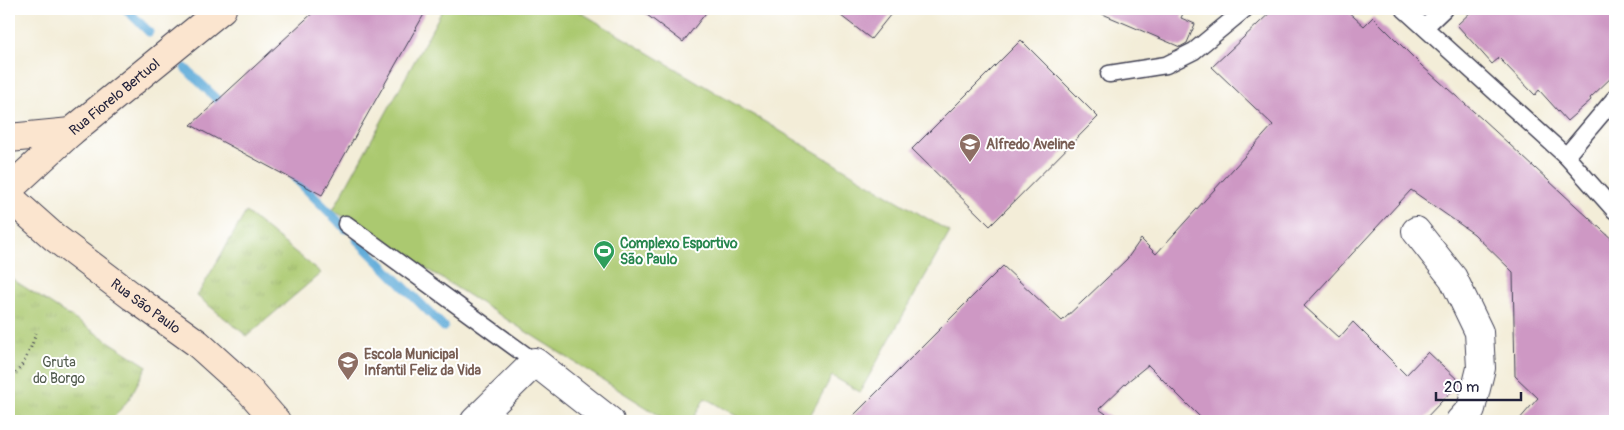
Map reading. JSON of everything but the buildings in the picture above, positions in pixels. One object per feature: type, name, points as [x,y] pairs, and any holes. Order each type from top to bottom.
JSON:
[{"type":"main road","name":"Rua Fiorelo Bertuol","points":[[9,188],[71,132],[222,9]]},
{"type":"main road","points":[[9,138],[71,132]]},
{"type":"main road","name":"Rua São Paulo","points":[[9,197],[54,237],[198,343],[248,390],[276,421]]},
{"type":"street","points":[[1416,231],[1453,278],[1479,332],[1481,368],[1470,409],[1460,421]]},
{"type":"street","points":[[475,421],[535,362],[610,421]]},
{"type":"lane","points":[[1109,74],[1166,65],[1194,51],[1245,9]]},
{"type":"lane","points":[[1404,9],[1566,156],[1615,211]]},
{"type":"lane","points":[[1425,27],[1444,9]]},
{"type":"lane","points":[[1566,156],[1615,98]]},
{"type":"lane","points":[[346,224],[535,362]]},
{"type":"path","points":[[9,381],[18,372],[30,353],[36,333]]},
{"type":"green space","name":"Complexo Esportivo São Paulo","points":[[443,9],[575,9],[950,232],[860,392],[832,376],[807,421],[745,421],[705,398],[692,421],[668,421],[333,210]]},
{"type":"green space","points":[[246,212],[321,273],[247,336],[197,296]]},
{"type":"green space","name":"Gruta do Borgo","points":[[9,277],[147,366],[129,399],[111,421],[9,421]]},
{"type":"waterway","points":[[126,9],[149,32]]},
{"type":"waterway","points":[[185,68],[226,108]]},
{"type":"waterway","points":[[293,176],[346,229]]},
{"type":"waterway","points":[[357,240],[444,327]]},
{"type":"place","name":"Alfredo Aveline","points":[[970,163]]},
{"type":"place","name":"Complexo Esportivo São Paulo","points":[[604,270]]},
{"type":"place","name":"Escola Municipal Infantil Feliz da Vida","points":[[348,381]]}]
